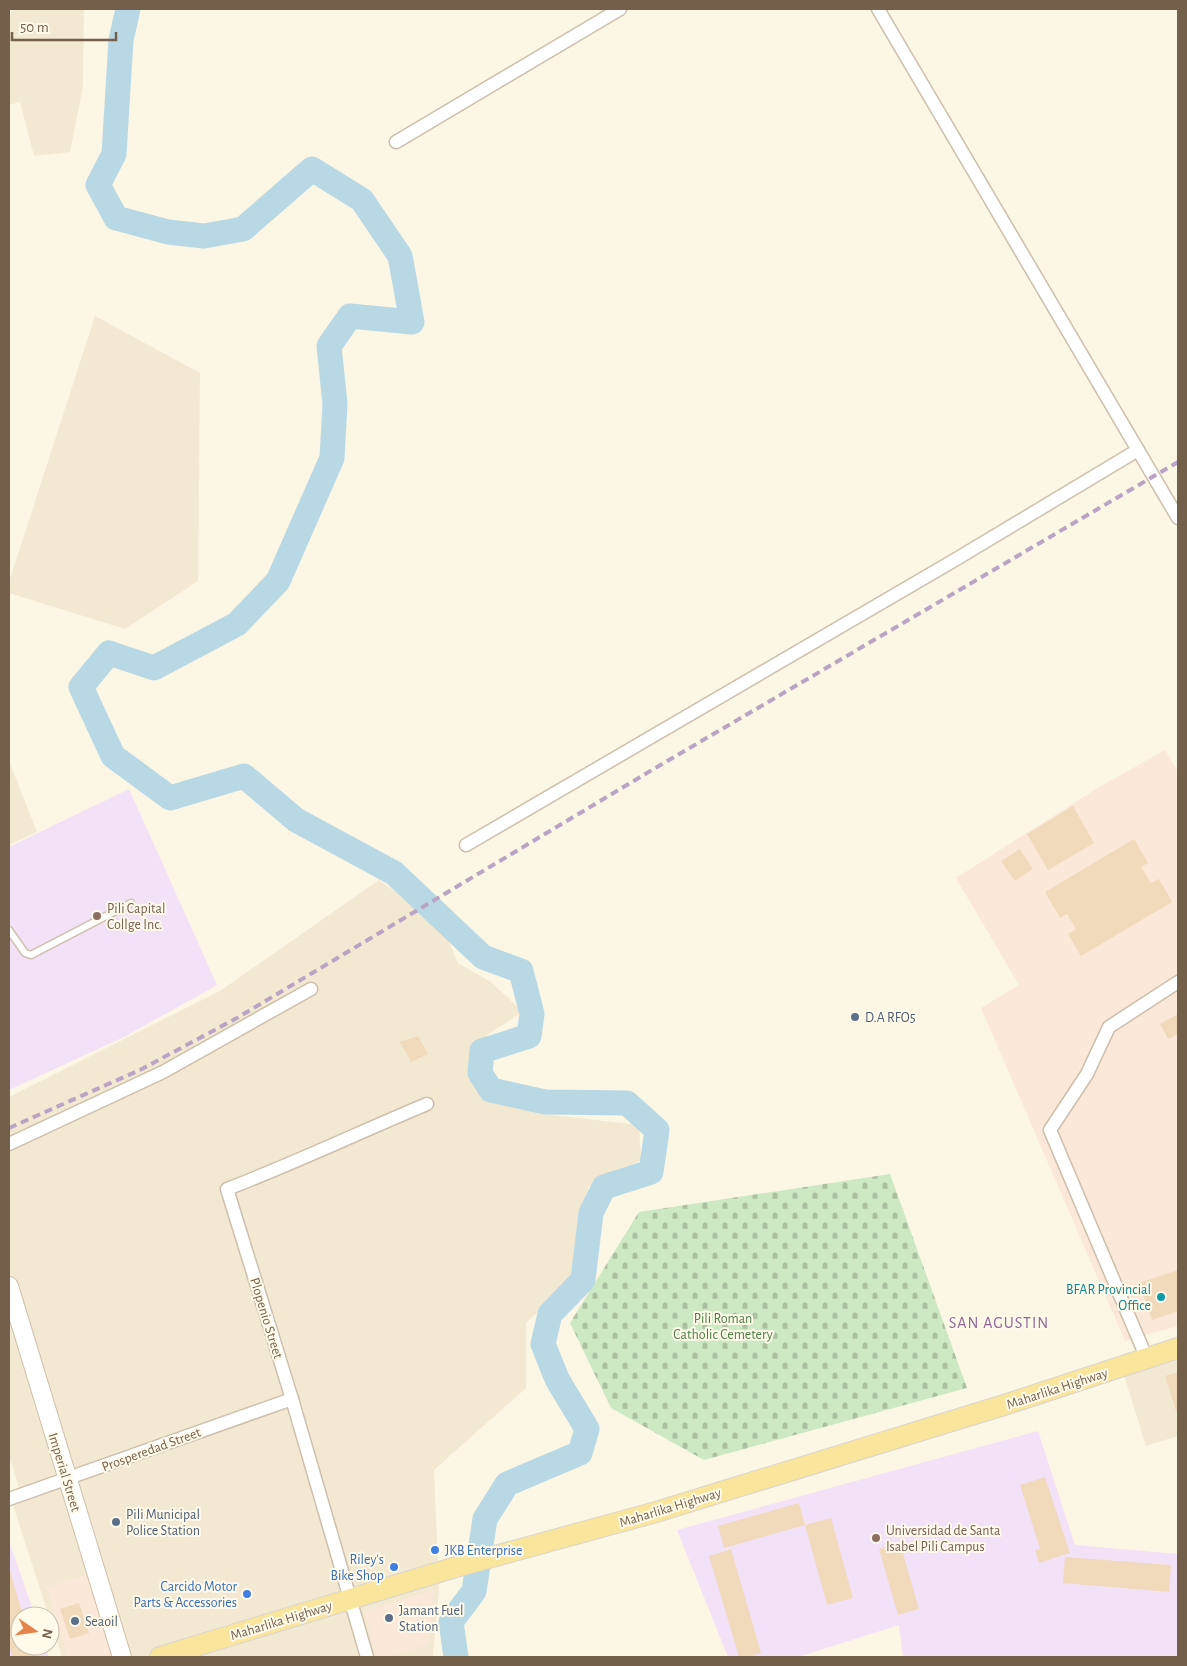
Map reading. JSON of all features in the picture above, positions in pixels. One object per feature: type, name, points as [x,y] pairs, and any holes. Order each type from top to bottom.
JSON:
[{"type":"main road","name":"Imperial Street","points":[[9,1286],[122,1657]]},
{"type":"main road","name":"Maharlika Highway","points":[[160,1657],[458,1566],[656,1512],[1004,1406],[1178,1348]]},
{"type":"street","points":[[396,142],[620,9]]},
{"type":"street","points":[[878,9],[1178,518]]},
{"type":"street","points":[[466,845],[953,561],[1138,450]]},
{"type":"street","points":[[1147,1359],[1050,1130],[1087,1074],[1109,1027],[1178,982]]},
{"type":"street","points":[[9,1144],[164,1072],[312,989]]},
{"type":"street","name":"Plopenio Street","points":[[367,1657],[292,1399],[227,1189],[273,1172],[378,1124],[428,1104]]},
{"type":"street","name":"Prosperedad Street","points":[[9,1500],[292,1399]]},
{"type":"lane","points":[[9,930],[25,953],[31,955],[131,902]]},
{"type":"shaded area","points":[[12,9],[84,9],[83,86],[70,152],[34,156],[20,102],[9,105],[9,17]]},
{"type":"shaded area","points":[[95,316],[200,373],[198,581],[125,629],[9,593],[9,582]]},
{"type":"shaded area","points":[[1165,750],[1178,772],[1178,1326],[1125,1341],[981,1008],[1019,985],[956,878],[1096,789]]},
{"type":"shaded area","points":[[9,761],[37,832],[9,845]]},
{"type":"shaded area","name":"Pili Capital Collge Inc.","points":[[129,789],[217,985],[124,1037],[9,1090],[9,847]]},
{"type":"shaded area","points":[[379,880],[442,925],[458,963],[491,982],[523,1012],[487,1035],[468,1065],[477,1091],[543,1114],[639,1125],[641,1160],[588,1187],[578,1273],[526,1323],[526,1388],[434,1470],[439,1588],[433,1657],[62,1657],[60,1651],[60,1606],[46,1606],[13,1505],[9,1506],[9,1495],[20,1492],[9,1455],[9,1097],[220,991]]},
{"type":"shaded area","points":[[1178,1355],[1178,1436],[1146,1446],[1123,1372]]},
{"type":"shaded area","name":"Universidad de Santa Isabel Pili Campus","points":[[1038,1431],[1075,1545],[1178,1554],[1178,1657],[903,1657],[899,1625],[798,1657],[728,1657],[677,1530]]},
{"type":"shaded area","points":[[9,1541],[32,1606],[10,1606],[10,1656],[49,1657],[9,1657]]},
{"type":"shaded area","points":[[89,1574],[113,1657],[67,1657],[60,1632],[60,1606],[52,1606],[47,1587]]},
{"type":"shaded area","points":[[434,1590],[429,1644],[387,1657],[377,1657],[364,1611]]},
{"type":"green space","name":"Pili Roman Catholic Cemetery","points":[[890,1174],[967,1388],[704,1460],[611,1408],[570,1323],[639,1212]]},
{"type":"building","points":[[1073,806],[1094,843],[1048,870],[1027,834]]},
{"type":"building","points":[[1134,839],[1148,863],[1141,867],[1151,883],[1159,879],[1172,902],[1081,956],[1068,934],[1076,929],[1067,914],[1060,918],[1045,892]]},
{"type":"building","points":[[1020,849],[1033,869],[1015,881],[1001,861]]},
{"type":"building","points":[[1178,1014],[1178,1034],[1168,1039],[1160,1024]]},
{"type":"building","points":[[418,1036],[428,1054],[411,1062],[400,1042]]},
{"type":"building","name":"BFAR Provincial Office","points":[[1178,1270],[1178,1311],[1152,1320],[1139,1283]]},
{"type":"building","points":[[1178,1372],[1178,1410],[1176,1411],[1165,1376]]},
{"type":"building","points":[[1045,1477],[1070,1553],[1039,1563],[1035,1550],[1040,1549],[1020,1485]]},
{"type":"building","points":[[799,1503],[805,1525],[724,1548],[718,1526]]},
{"type":"building","points":[[831,1518],[853,1598],[827,1605],[805,1525]]},
{"type":"building","points":[[900,1543],[919,1609],[898,1615],[879,1549]]},
{"type":"building","points":[[731,1549],[761,1653],[747,1657],[739,1657],[709,1556]]},
{"type":"building","points":[[1065,1557],[1171,1565],[1169,1592],[1063,1583]]},
{"type":"building","points":[[9,1567],[20,1606],[10,1606],[10,1648]]},
{"type":"building","name":"Seaoil","points":[[79,1603],[89,1633],[70,1639],[60,1609]]},
{"type":"building","points":[[12,1656],[35,1657],[12,1657]]},
{"type":"waterway","points":[[128,9],[121,40],[114,154],[98,185],[116,218],[168,232],[204,236],[243,229],[312,169],[362,200],[400,256],[412,322],[350,316],[329,346],[335,404],[332,458],[278,581],[237,624],[154,668],[109,653],[81,687],[113,756],[170,798],[244,776],[296,820],[394,873],[483,957],[521,971],[532,1014],[529,1036],[482,1051],[480,1073],[491,1090],[545,1102],[627,1103],[657,1130],[651,1172],[604,1187],[591,1213],[583,1280],[550,1314],[543,1344],[557,1379],[587,1429],[580,1453],[507,1484],[485,1519],[474,1591],[451,1622],[456,1657]]},
{"type":"railway","points":[[9,1128],[140,1070],[237,1018],[652,770],[1178,462]]},
{"type":"place","name":"Pili Capital Collge Inc.","points":[[97,916]]},
{"type":"place","name":"D.A RFO5","points":[[855,1017]]},
{"type":"place","name":"BFAR Provincial Office","points":[[1161,1297]]},
{"type":"place","name":"Pili Municipal Police Station","points":[[116,1522]]},
{"type":"place","name":"Universidad de Santa Isabel Pili Campus","points":[[876,1538]]},
{"type":"place","name":"JKB Enterprise","points":[[435,1550]]},
{"type":"place","name":"Riley's Bike Shop","points":[[394,1567]]},
{"type":"place","name":"Carcido Motor Parts & Accessories","points":[[247,1594]]},
{"type":"place","name":"Jamant Fuel Station","points":[[389,1618]]},
{"type":"place","name":"Seaoil","points":[[75,1621]]},
{"type":"district","name":"SAN AGUSTIN","points":[[999,1322]]}]
